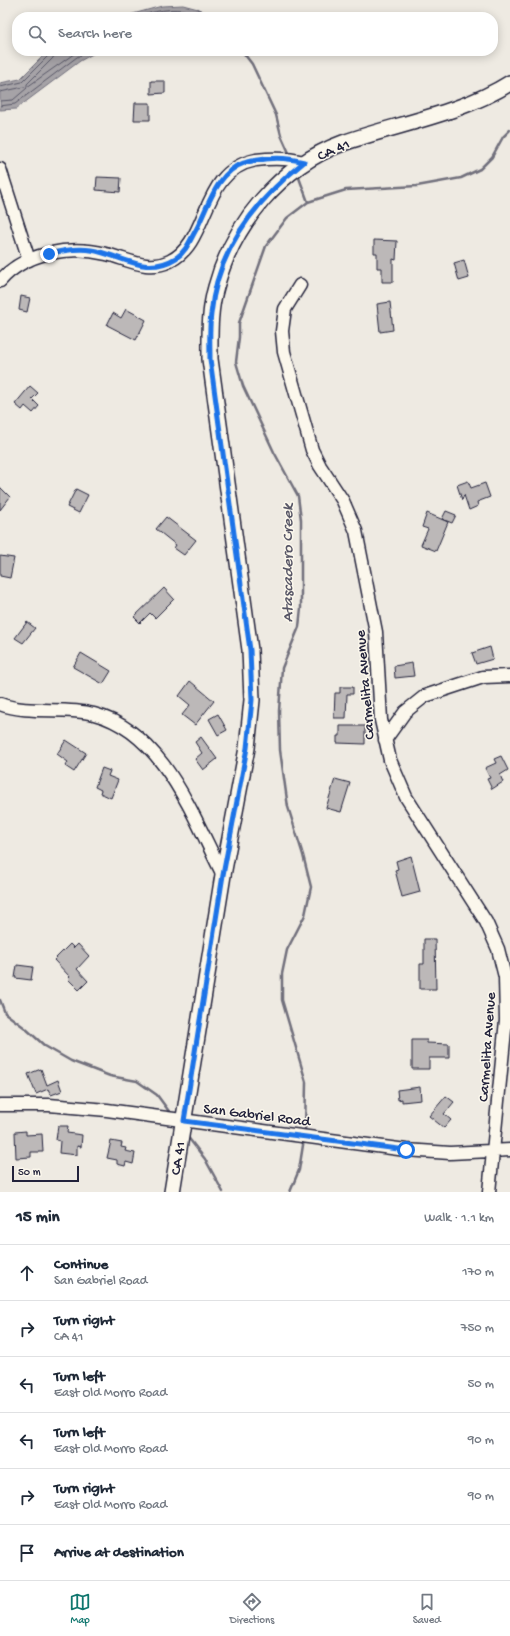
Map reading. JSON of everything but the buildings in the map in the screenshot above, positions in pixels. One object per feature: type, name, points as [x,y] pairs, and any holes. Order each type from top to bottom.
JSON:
[{"type":"main road","name":"CA 41","points":[[172,1192],[223,875],[247,748],[252,700],[250,650],[210,359],[211,314],[218,281],[225,259],[239,230],[257,206],[280,182],[304,162],[341,144],[479,100],[510,84]]},
{"type":"street","points":[[0,281],[13,269],[29,260],[67,250],[80,249],[108,254],[143,266],[159,265],[168,262],[177,257],[188,244],[220,183],[234,168],[244,163],[269,158],[293,159],[304,162]]},
{"type":"street","points":[[0,168],[29,260]]},
{"type":"street","name":"Carmelita Avenue","points":[[300,285],[284,309],[282,331],[284,352],[312,450],[320,466],[343,501],[356,531],[376,632],[378,694],[384,740],[390,760],[406,797],[486,922],[502,962],[507,1006],[489,1192]]},
{"type":"street","points":[[384,740],[405,712],[424,696],[483,677],[510,676]]},
{"type":"street","points":[[0,704],[20,709],[84,712],[94,714],[114,722],[139,739],[159,759],[175,780],[223,875]]},
{"type":"street","name":"San Gabriel Road","points":[[0,1105],[64,1107],[406,1150],[450,1153],[510,1150]]},
{"type":"water","points":[[183,5],[198,9],[196,12],[140,12],[162,6]]},
{"type":"water","points":[[43,56],[89,56],[80,61],[16,109],[0,110],[0,83],[20,79]]},
{"type":"waterway","points":[[198,9],[202,12]]},
{"type":"waterway","points":[[246,56],[252,64],[276,115],[281,135],[290,155]]},
{"type":"waterway","name":"Atascadero Creek","points":[[305,1132],[306,1082],[282,1000],[282,974],[287,950],[305,915],[311,887],[288,807],[280,750],[279,711],[282,668],[299,627],[301,608],[301,520],[298,496],[274,452],[243,386],[236,362],[239,323],[266,246],[287,218],[308,202],[346,190],[417,186],[461,178],[480,169],[492,157],[503,137],[510,130]]},
{"type":"waterway","points":[[298,175],[308,202]]},
{"type":"waterway","points":[[0,1000],[5,1013],[45,1046],[71,1061],[110,1076],[137,1081],[157,1095],[171,1114]]},
{"type":"waterway","points":[[187,1136],[205,1159],[223,1192]]},
{"type":"waterway","name":"Atascadero Creek","points":[[290,1192],[299,1170],[304,1139]]},
{"type":"route","points":[[49,254],[80,249],[93,250],[108,254],[143,266],[159,265],[168,262],[183,252],[220,183],[234,168],[244,163],[269,158],[293,159],[304,162],[280,182],[257,206],[239,230],[225,259],[215,288],[211,314],[210,359],[250,650],[252,700],[247,748],[223,875],[184,1121],[406,1150]]}]
